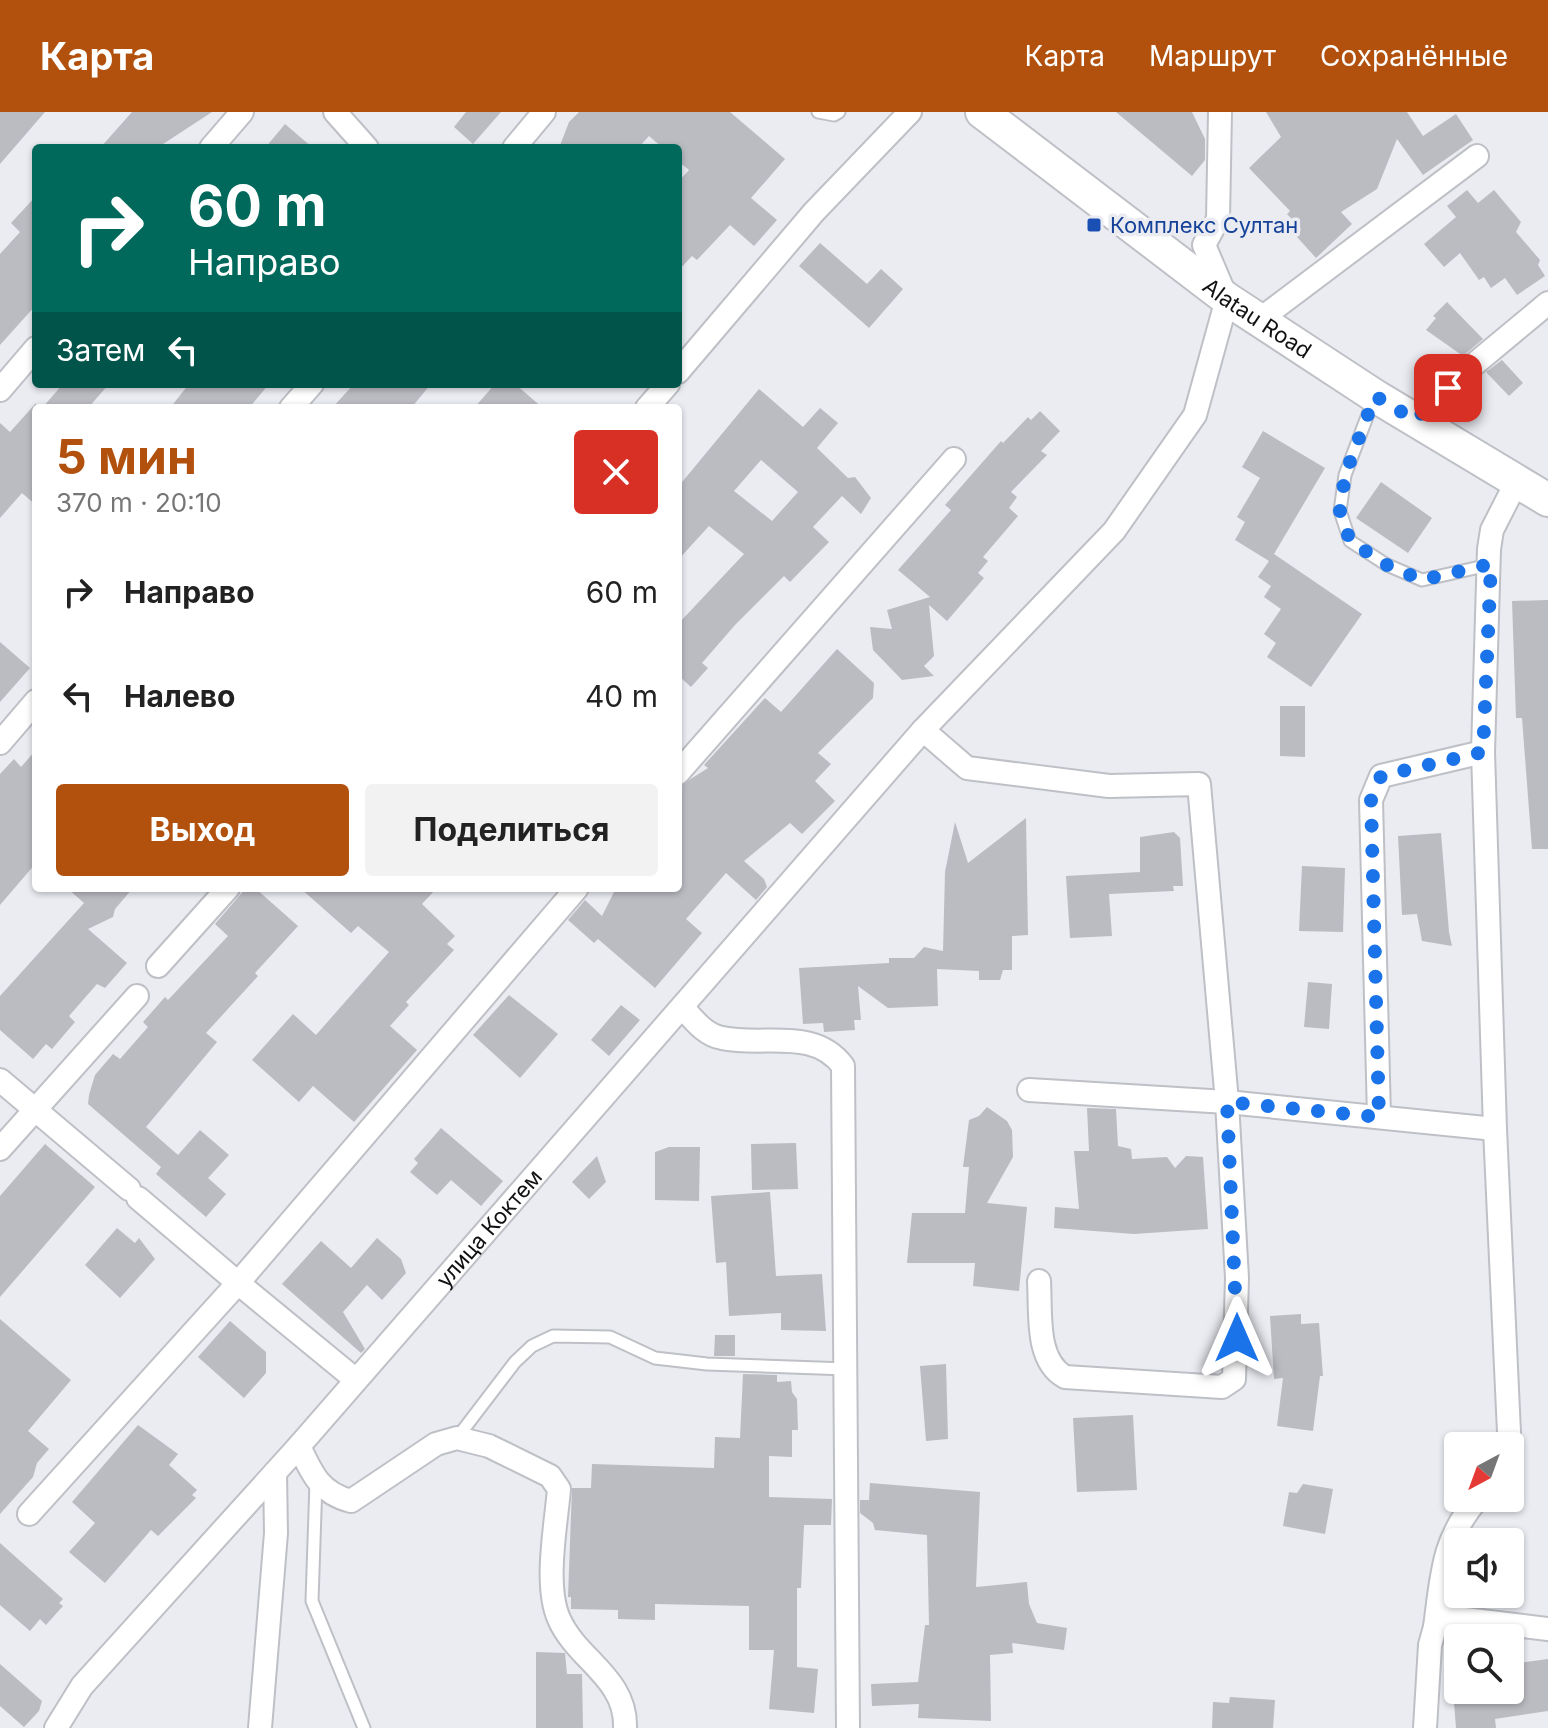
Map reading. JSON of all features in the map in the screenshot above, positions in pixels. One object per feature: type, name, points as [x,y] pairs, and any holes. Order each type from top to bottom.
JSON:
[{"type":"main road","name":"Alatau Road","points":[[982,112],[1227,299],[1375,396],[1548,500]]},
{"type":"street","points":[[214,144],[242,112]]},
{"type":"street","points":[[335,112],[363,144]]},
{"type":"street","points":[[517,144],[544,112]]},
{"type":"street","points":[[682,367],[814,212],[910,112]]},
{"type":"street","points":[[1220,112],[1218,219],[1204,245],[1227,299]]},
{"type":"street","points":[[1259,320],[1477,156]]},
{"type":"street","name":"улица Коктем","points":[[56,1728],[82,1686],[299,1446],[923,730],[1114,531],[1195,415],[1227,299]]},
{"type":"street","points":[[1415,420],[1465,372],[1548,303]]},
{"type":"street","points":[[0,390],[32,353]]},
{"type":"street","points":[[294,404],[308,388]]},
{"type":"street","points":[[650,404],[664,388]]},
{"type":"street","points":[[682,768],[954,459]]},
{"type":"street","points":[[1509,1432],[1495,1129],[1483,752],[1492,530],[1517,481]]},
{"type":"street","points":[[0,743],[32,706]]},
{"type":"street","points":[[923,730],[967,768],[1109,786],[1199,784],[1227,1102],[1237,1278],[1237,1368],[1228,1385],[1065,1377],[1052,1369],[1045,1355],[1039,1281]]},
{"type":"street","points":[[1379,1117],[1371,800],[1381,776],[1483,752]]},
{"type":"street","points":[[158,966],[224,892]]},
{"type":"street","points":[[29,1514],[238,1283],[574,892]]},
{"type":"street","points":[[0,1149],[137,996]]},
{"type":"street","points":[[683,1008],[706,1031],[721,1038],[816,1043],[833,1051],[843,1066],[842,1187],[848,1369],[848,1728]]},
{"type":"street","points":[[0,1080],[33,1111],[356,1380]]},
{"type":"street","points":[[1029,1090],[1227,1102],[1495,1129]]},
{"type":"street","points":[[299,1446],[316,1482],[333,1497],[351,1501],[436,1444],[457,1438],[489,1446],[550,1476],[559,1489],[551,1599],[560,1622],[613,1684],[626,1712],[625,1728]]},
{"type":"street","points":[[260,1728],[276,1533],[275,1473]]},
{"type":"street","points":[[1425,1728],[1430,1645],[1445,1552],[1466,1512]]},
{"type":"street","points":[[1435,1627],[1448,1617],[1548,1629]]},
{"type":"lane","points":[[818,112],[834,115],[839,112]]},
{"type":"lane","points":[[1375,396],[1345,475],[1340,511],[1350,541],[1387,565],[1422,580],[1491,564]]},
{"type":"lane","points":[[457,1438],[515,1362],[532,1346],[553,1336],[610,1337],[655,1358],[848,1369]]},
{"type":"lane","points":[[316,1482],[312,1601],[364,1728]]},
{"type":"building","points":[[0,112],[45,112],[0,164]]},
{"type":"building","points":[[132,112],[212,112],[163,144],[104,144]]},
{"type":"building","points":[[466,112],[501,112],[473,144],[454,127]]},
{"type":"building","points":[[579,112],[730,112],[785,159],[751,198],[777,220],[754,246],[730,225],[697,260],[692,256],[682,267],[682,178],[689,170],[682,164],[682,144],[658,144],[649,136],[642,144],[561,144],[569,122]]},
{"type":"building","points":[[1116,112],[1192,112],[1205,139],[1205,160],[1192,176]]},
{"type":"building","points":[[1266,112],[1407,112],[1423,136],[1456,114],[1473,140],[1423,175],[1397,139],[1377,189],[1341,212],[1352,224],[1316,258],[1297,237],[1301,229],[1287,214],[1290,211],[1249,168],[1281,137]]},
{"type":"building","points":[[285,124],[308,144],[268,144]]},
{"type":"building","points":[[1467,190],[1478,203],[1494,190],[1521,222],[1516,232],[1540,260],[1538,265],[1545,276],[1517,295],[1505,278],[1491,288],[1484,277],[1479,280],[1460,253],[1444,267],[1424,244],[1456,217],[1447,206]]},
{"type":"building","points":[[32,200],[32,309],[0,345],[0,254],[20,232],[11,223]]},
{"type":"building","points":[[820,243],[867,284],[881,269],[903,289],[869,328],[799,266]]},
{"type":"building","points":[[1447,302],[1483,339],[1463,356],[1426,330],[1436,318],[1433,316]]},
{"type":"building","points":[[1502,360],[1523,383],[1509,396],[1486,372]]},
{"type":"building","points":[[60,388],[106,388],[92,404],[46,404]]},
{"type":"building","points":[[186,388],[266,388],[252,404],[173,404]]},
{"type":"building","points":[[350,388],[428,388],[414,404],[336,404]]},
{"type":"building","points":[[492,388],[520,388],[538,404],[478,404]]},
{"type":"building","points":[[759,389],[803,427],[820,408],[838,423],[817,448],[848,478],[855,477],[871,498],[861,514],[842,496],[813,527],[829,542],[790,582],[784,576],[735,625],[702,663],[708,668],[691,687],[682,679],[682,620],[744,554],[709,526],[682,556],[682,482]],"holes":[[[761,460],[798,492],[772,521],[734,491]]]},
{"type":"building","points":[[32,407],[32,502],[22,493],[0,518],[0,423],[10,432]]},
{"type":"building","points":[[1040,411],[1060,431],[1041,451],[1047,455],[1011,492],[1017,497],[1009,508],[1018,516],[983,557],[988,561],[978,573],[984,578],[947,621],[929,605],[934,656],[924,666],[934,676],[902,680],[873,650],[870,627],[892,629],[887,610],[930,597],[898,570],[951,510],[945,505],[1001,441],[1003,443],[1028,417],[1031,420]]},
{"type":"building","points":[[1263,431],[1325,468],[1274,554],[1362,614],[1311,687],[1267,657],[1276,643],[1264,634],[1281,609],[1264,597],[1271,586],[1258,577],[1269,561],[1235,540],[1245,522],[1237,517],[1260,478],[1242,467]]},
{"type":"building","points":[[1381,482],[1432,518],[1408,553],[1356,518]]},
{"type":"building","points":[[1548,600],[1548,849],[1532,849],[1522,718],[1516,718],[1512,601]]},
{"type":"building","points":[[0,642],[30,668],[0,702]]},
{"type":"building","points":[[837,649],[874,683],[873,698],[818,753],[831,764],[815,781],[835,801],[802,834],[790,823],[744,861],[764,879],[767,887],[756,900],[726,873],[686,919],[702,933],[655,988],[598,939],[594,943],[568,920],[585,900],[602,916],[614,892],[682,892],[682,784],[708,768],[704,765],[765,698],[781,712]]},
{"type":"building","points":[[1280,706],[1305,706],[1305,757],[1280,756]]},
{"type":"building","points":[[32,755],[32,868],[0,905],[0,774],[14,759],[21,767]]},
{"type":"building","points":[[1026,818],[1028,935],[1012,936],[1012,970],[1003,970],[1000,980],[979,980],[979,971],[937,969],[938,1006],[888,1008],[858,986],[861,1020],[854,1020],[855,1030],[824,1032],[823,1023],[803,1024],[799,968],[889,963],[889,958],[914,958],[924,947],[943,951],[945,872],[955,822],[968,863]]},
{"type":"building","points":[[1174,832],[1180,838],[1183,886],[1173,886],[1174,891],[1109,894],[1112,936],[1070,938],[1066,876],[1140,872],[1140,837]]},
{"type":"building","points":[[1441,833],[1452,946],[1422,941],[1417,914],[1402,915],[1398,836]]},
{"type":"building","points":[[1302,866],[1345,868],[1343,932],[1299,931]]},
{"type":"building","points":[[72,892],[130,892],[115,909],[113,917],[88,929],[127,963],[105,988],[97,984],[69,1016],[75,1022],[52,1049],[46,1044],[33,1059],[0,1030],[0,996],[84,903]]},
{"type":"building","points":[[243,892],[260,892],[298,926],[206,1033],[217,1042],[146,1127],[178,1155],[200,1130],[229,1155],[208,1178],[226,1194],[206,1217],[156,1174],[161,1167],[88,1104],[95,1075],[113,1054],[120,1059],[148,1027],[143,1022],[228,936],[215,924]]},
{"type":"building","points":[[305,892],[433,892],[422,904],[455,936],[447,944],[454,950],[406,1002],[409,1005],[390,1026],[417,1050],[354,1122],[313,1086],[299,1102],[252,1060],[293,1014],[316,1035],[389,952],[358,926],[351,933]]},
{"type":"building","points":[[1308,982],[1332,984],[1329,1029],[1304,1027]]},
{"type":"building","points":[[509,995],[558,1034],[520,1078],[473,1035]]},
{"type":"building","points":[[621,1005],[640,1020],[609,1056],[591,1040]]},
{"type":"building","points":[[987,1107],[1007,1121],[1012,1130],[1013,1157],[987,1203],[1027,1207],[1019,1291],[973,1286],[975,1263],[907,1263],[912,1213],[965,1213],[969,1167],[963,1167],[969,1120],[979,1116]]},
{"type":"building","points":[[1087,1108],[1116,1109],[1118,1146],[1131,1149],[1132,1159],[1167,1157],[1175,1168],[1186,1156],[1203,1157],[1208,1229],[1134,1234],[1054,1228],[1055,1207],[1079,1209],[1074,1151],[1089,1151]]},
{"type":"building","points":[[441,1128],[503,1181],[481,1206],[451,1180],[437,1195],[410,1172],[418,1163],[414,1159]]},
{"type":"building","points":[[796,1143],[798,1189],[752,1190],[751,1144]]},
{"type":"building","points":[[45,1144],[95,1187],[0,1297],[0,1196]]},
{"type":"building","points":[[669,1147],[700,1147],[699,1201],[655,1200],[655,1152]]},
{"type":"building","points":[[597,1156],[606,1182],[589,1199],[572,1182]]},
{"type":"building","points":[[770,1192],[776,1276],[822,1274],[826,1331],[781,1330],[781,1313],[729,1316],[726,1262],[716,1263],[711,1196]]},
{"type":"building","points":[[117,1228],[135,1243],[139,1238],[155,1259],[120,1298],[85,1265]]},
{"type":"building","points":[[377,1238],[401,1259],[406,1273],[382,1300],[367,1285],[343,1312],[365,1349],[361,1353],[282,1284],[321,1241],[351,1268]]},
{"type":"building","points":[[1301,1314],[1301,1324],[1319,1323],[1323,1376],[1320,1376],[1313,1431],[1277,1426],[1283,1378],[1274,1379],[1270,1316]]},
{"type":"building","points":[[0,1319],[71,1380],[28,1431],[49,1449],[37,1463],[33,1477],[0,1514]]},
{"type":"building","points":[[230,1321],[266,1352],[266,1373],[244,1398],[198,1357]]},
{"type":"building","points":[[715,1335],[735,1335],[735,1356],[714,1356]]},
{"type":"building","points":[[946,1364],[948,1439],[926,1441],[920,1366]]},
{"type":"building","points":[[743,1374],[777,1375],[777,1382],[791,1381],[792,1392],[797,1399],[798,1430],[792,1430],[792,1457],[769,1456],[769,1497],[832,1499],[831,1525],[804,1525],[801,1588],[797,1588],[797,1667],[818,1669],[814,1713],[769,1709],[774,1650],[749,1650],[749,1606],[655,1604],[655,1620],[618,1619],[618,1610],[571,1609],[571,1597],[568,1597],[572,1488],[591,1488],[592,1464],[714,1468],[715,1437],[740,1438]]},
{"type":"building","points":[[1133,1415],[1137,1490],[1077,1492],[1073,1418]]},
{"type":"building","points":[[138,1425],[178,1454],[169,1465],[197,1490],[192,1495],[196,1498],[158,1536],[151,1530],[105,1583],[69,1552],[95,1523],[72,1502]]},
{"type":"building","points":[[870,1483],[980,1492],[976,1587],[1027,1582],[1029,1604],[1037,1623],[1067,1628],[1064,1650],[1012,1643],[1013,1653],[990,1655],[991,1721],[918,1718],[919,1704],[872,1706],[871,1684],[918,1682],[925,1625],[929,1625],[927,1535],[875,1530],[873,1523],[860,1513],[860,1500],[869,1500]]},
{"type":"building","points":[[1303,1484],[1333,1489],[1325,1534],[1283,1526],[1289,1492],[1297,1493]]},
{"type":"building","points":[[0,1543],[63,1599],[59,1603],[63,1606],[46,1625],[40,1619],[30,1631],[0,1605]]},
{"type":"building","points":[[536,1652],[565,1653],[567,1674],[582,1674],[583,1728],[536,1728]]},
{"type":"building","points":[[1548,1659],[1548,1711],[1495,1719],[1496,1728],[1456,1728],[1454,1704],[1524,1704],[1524,1662]]},
{"type":"building","points":[[0,1664],[42,1701],[39,1711],[24,1727],[0,1706]]},
{"type":"building","points":[[1230,1697],[1275,1700],[1273,1728],[1212,1728],[1213,1702],[1229,1703]]},
{"type":"place","name":"Комплекс Султан","points":[[1094,225]]},
{"type":"route","points":[[1237,1338],[1237,1278],[1227,1102],[1379,1117],[1371,800],[1381,776],[1483,752],[1491,564],[1422,580],[1387,565],[1350,541],[1340,511],[1345,475],[1375,396],[1415,420],[1448,388]]}]
